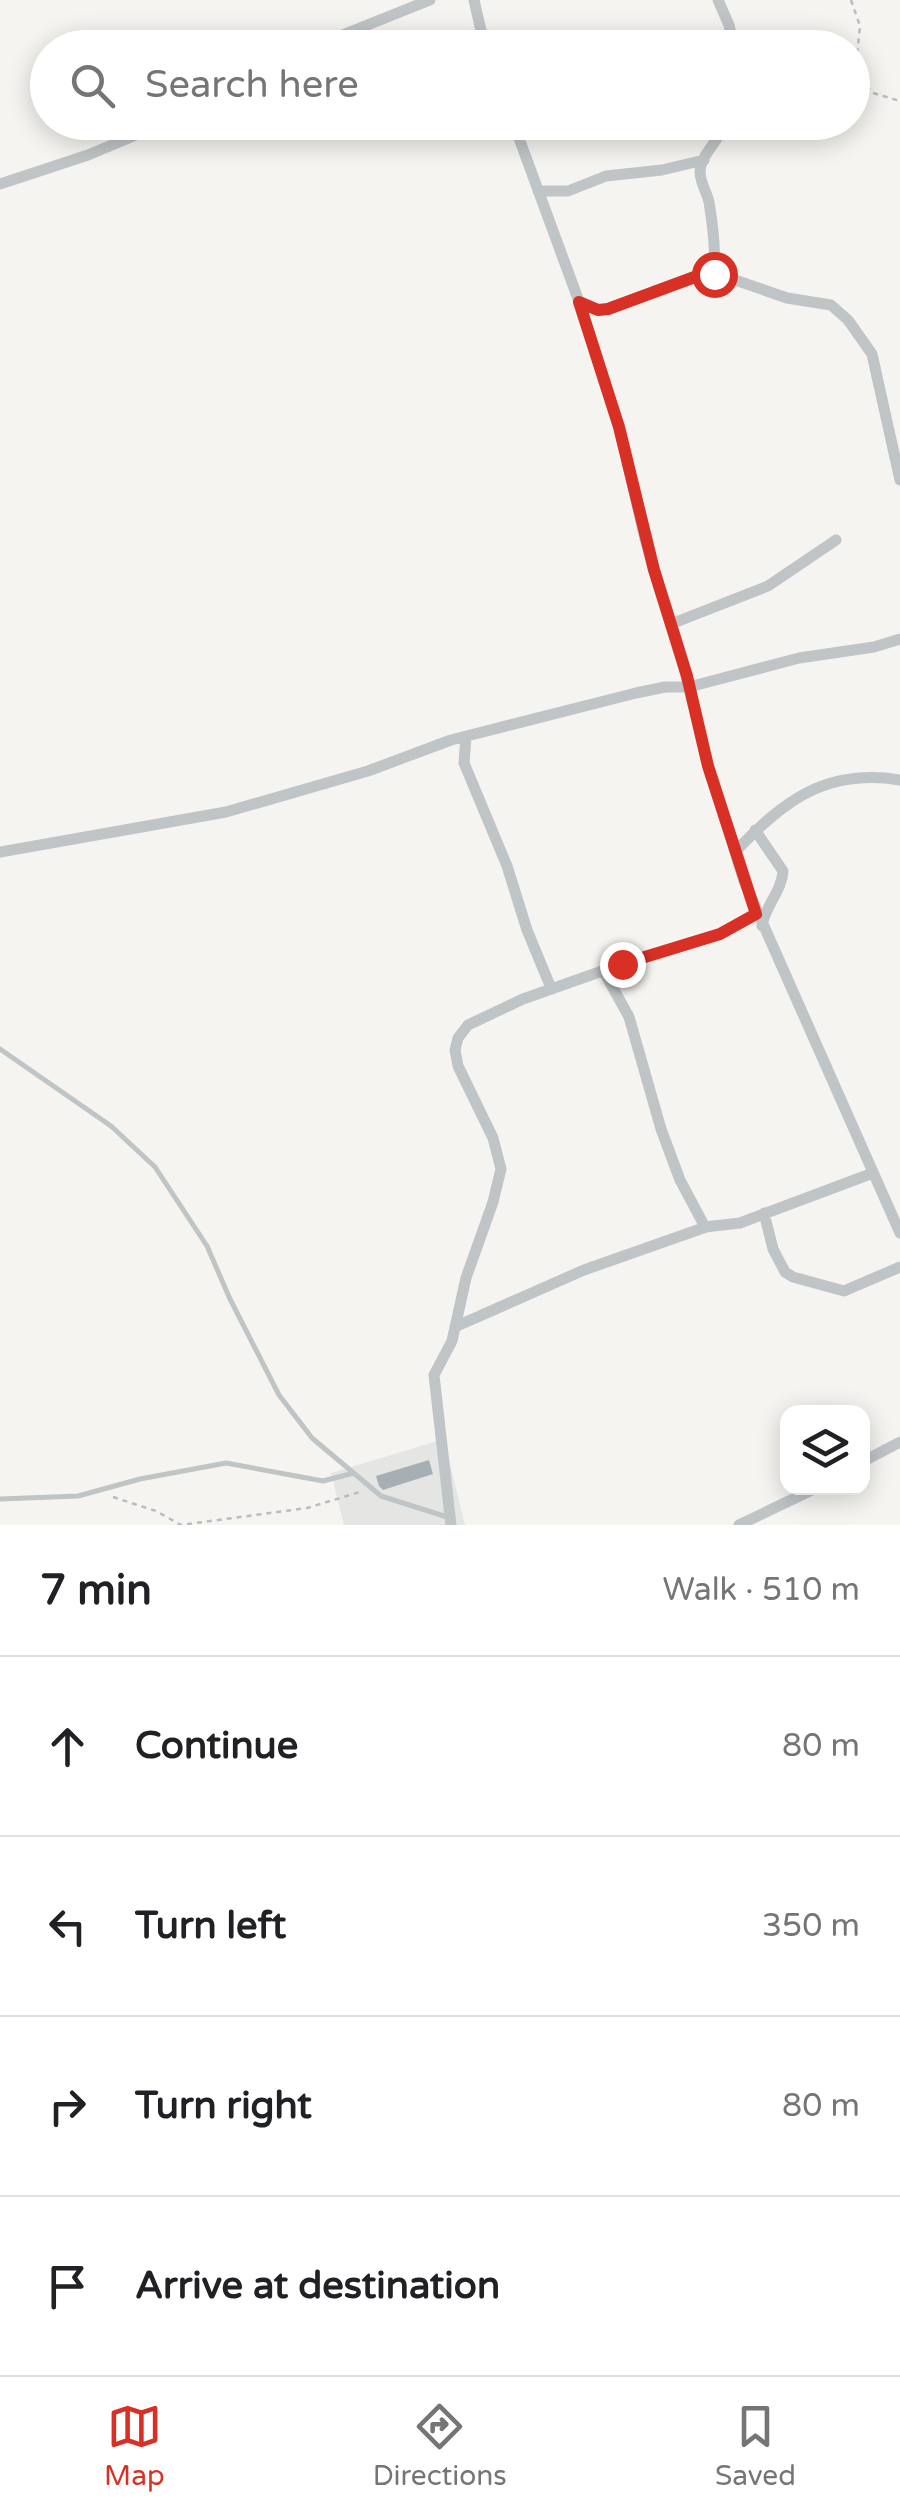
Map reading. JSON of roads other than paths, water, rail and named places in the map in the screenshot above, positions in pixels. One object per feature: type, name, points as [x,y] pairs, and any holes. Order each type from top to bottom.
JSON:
[{"type":"street","points":[[355,30],[430,0]]},
{"type":"street","points":[[474,0],[481,30]]},
{"type":"street","points":[[718,0],[728,30]]},
{"type":"street","points":[[0,184],[124,140]]},
{"type":"street","points":[[520,140],[579,302],[619,427],[645,539],[735,852],[759,920],[778,954],[900,1234]]},
{"type":"street","points":[[714,274],[709,204],[700,173],[719,140]]},
{"type":"street","points":[[538,190],[568,191],[606,176],[662,170],[704,160]]},
{"type":"street","points":[[579,302],[598,310],[608,309],[703,274],[714,274],[787,298],[830,305],[848,320],[872,354],[900,480]]},
{"type":"street","points":[[672,624],[768,586],[836,540]]},
{"type":"street","points":[[0,852],[226,812],[368,772],[426,748],[636,693],[689,687],[800,658],[900,640]]},
{"type":"street","points":[[466,737],[464,763],[551,988]]},
{"type":"street","points":[[735,852],[777,810],[835,779],[900,780]]},
{"type":"street","points":[[450,1522],[434,1375],[457,1326],[466,1278],[494,1202],[500,1169],[493,1138],[458,1066],[458,1038],[479,1020],[551,988],[759,920],[780,885],[783,871],[755,830]]},
{"type":"street","points":[[602,970],[629,1018],[661,1129],[699,1220],[706,1227]]},
{"type":"street","points":[[457,1326],[584,1270],[706,1227],[724,1227],[873,1172]]},
{"type":"street","points":[[764,1213],[779,1262],[792,1278],[844,1291],[900,1267]]},
{"type":"street","points":[[870,1458],[900,1442]]},
{"type":"street","points":[[738,1525],[801,1495]]},
{"type":"lane","points":[[0,1050],[111,1126],[155,1167],[207,1246],[280,1395],[312,1438],[391,1502],[450,1522]]},
{"type":"lane","points":[[0,1499],[68,1497],[226,1463],[323,1481],[354,1473]]}]
